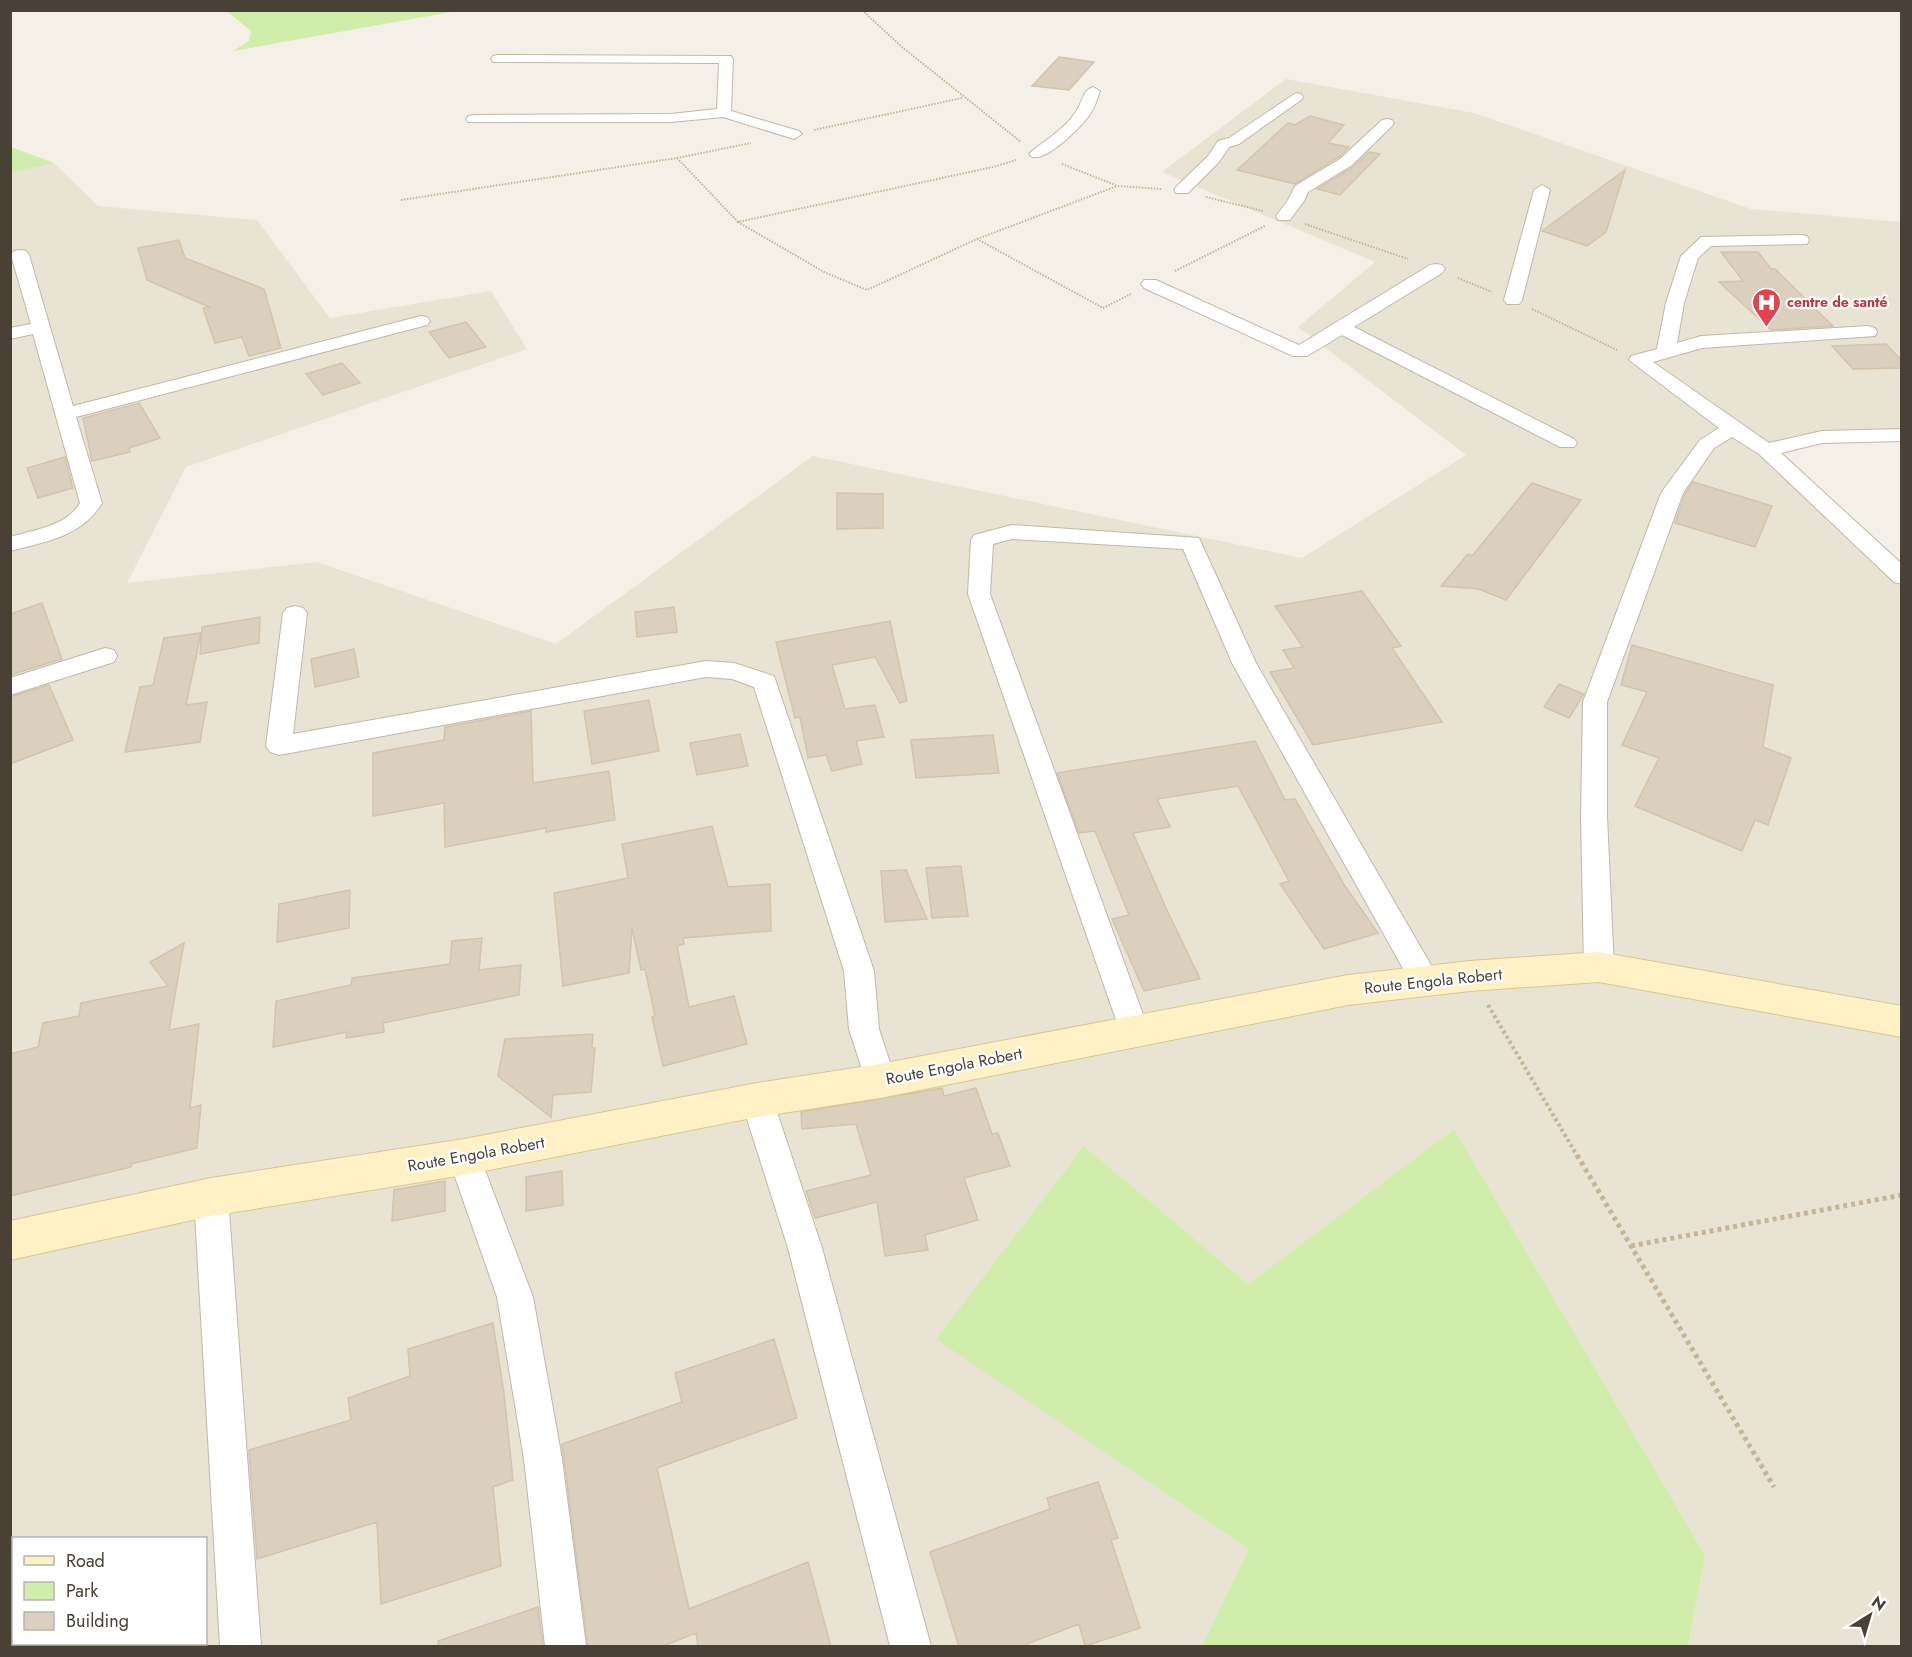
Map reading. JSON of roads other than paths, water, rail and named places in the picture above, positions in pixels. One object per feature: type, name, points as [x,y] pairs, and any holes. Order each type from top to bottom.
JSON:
[{"type":"street","points":[[498,59],[726,59],[724,113]]},
{"type":"street","points":[[1036,154],[1066,132],[1083,114],[1093,91]]},
{"type":"street","points":[[1182,190],[1214,159],[1223,144],[1234,141],[1296,97]]},
{"type":"street","points":[[472,118],[671,118],[724,113],[794,134]]},
{"type":"street","points":[[1284,216],[1296,201],[1301,189],[1346,162],[1387,123]]},
{"type":"street","points":[[1513,300],[1542,190]]},
{"type":"street","points":[[1666,352],[1675,303],[1689,256],[1707,241],[1801,240]]},
{"type":"street","points":[[10,543],[68,526],[87,514],[91,502],[20,255]]},
{"type":"street","points":[[1150,284],[1300,352],[1436,269]]},
{"type":"street","points":[[66,414],[421,321]]},
{"type":"street","points":[[10,334],[41,327]]},
{"type":"street","points":[[1341,327],[1567,443]]},
{"type":"street","points":[[1868,332],[1701,342],[1638,360],[1766,450],[1902,577]]},
{"type":"street","points":[[1599,968],[1594,817],[1596,702],[1672,493],[1707,444],[1732,428]]},
{"type":"street","points":[[1766,450],[1822,436],[1902,435]]},
{"type":"street","points":[[1134,1030],[979,594],[982,540],[1012,532],[1191,543],[1244,663],[1425,981]]},
{"type":"street","points":[[295,613],[279,746],[706,669],[734,671],[765,682],[859,971],[864,1029],[880,1081]]},
{"type":"street","points":[[10,687],[105,656]]},
{"type":"street","name":"Route Engola Robert","points":[[10,1241],[211,1197],[464,1157],[757,1100],[880,1081],[1348,990],[1425,981],[1599,968],[1902,1022]]},
{"type":"street","points":[[757,1100],[805,1248],[912,1647]]},
{"type":"street","points":[[464,1157],[515,1297],[543,1459],[566,1647]]},
{"type":"street","points":[[211,1197],[242,1647]]},
{"type":"place","name":"centre de santé","points":[[1766,328]]}]
